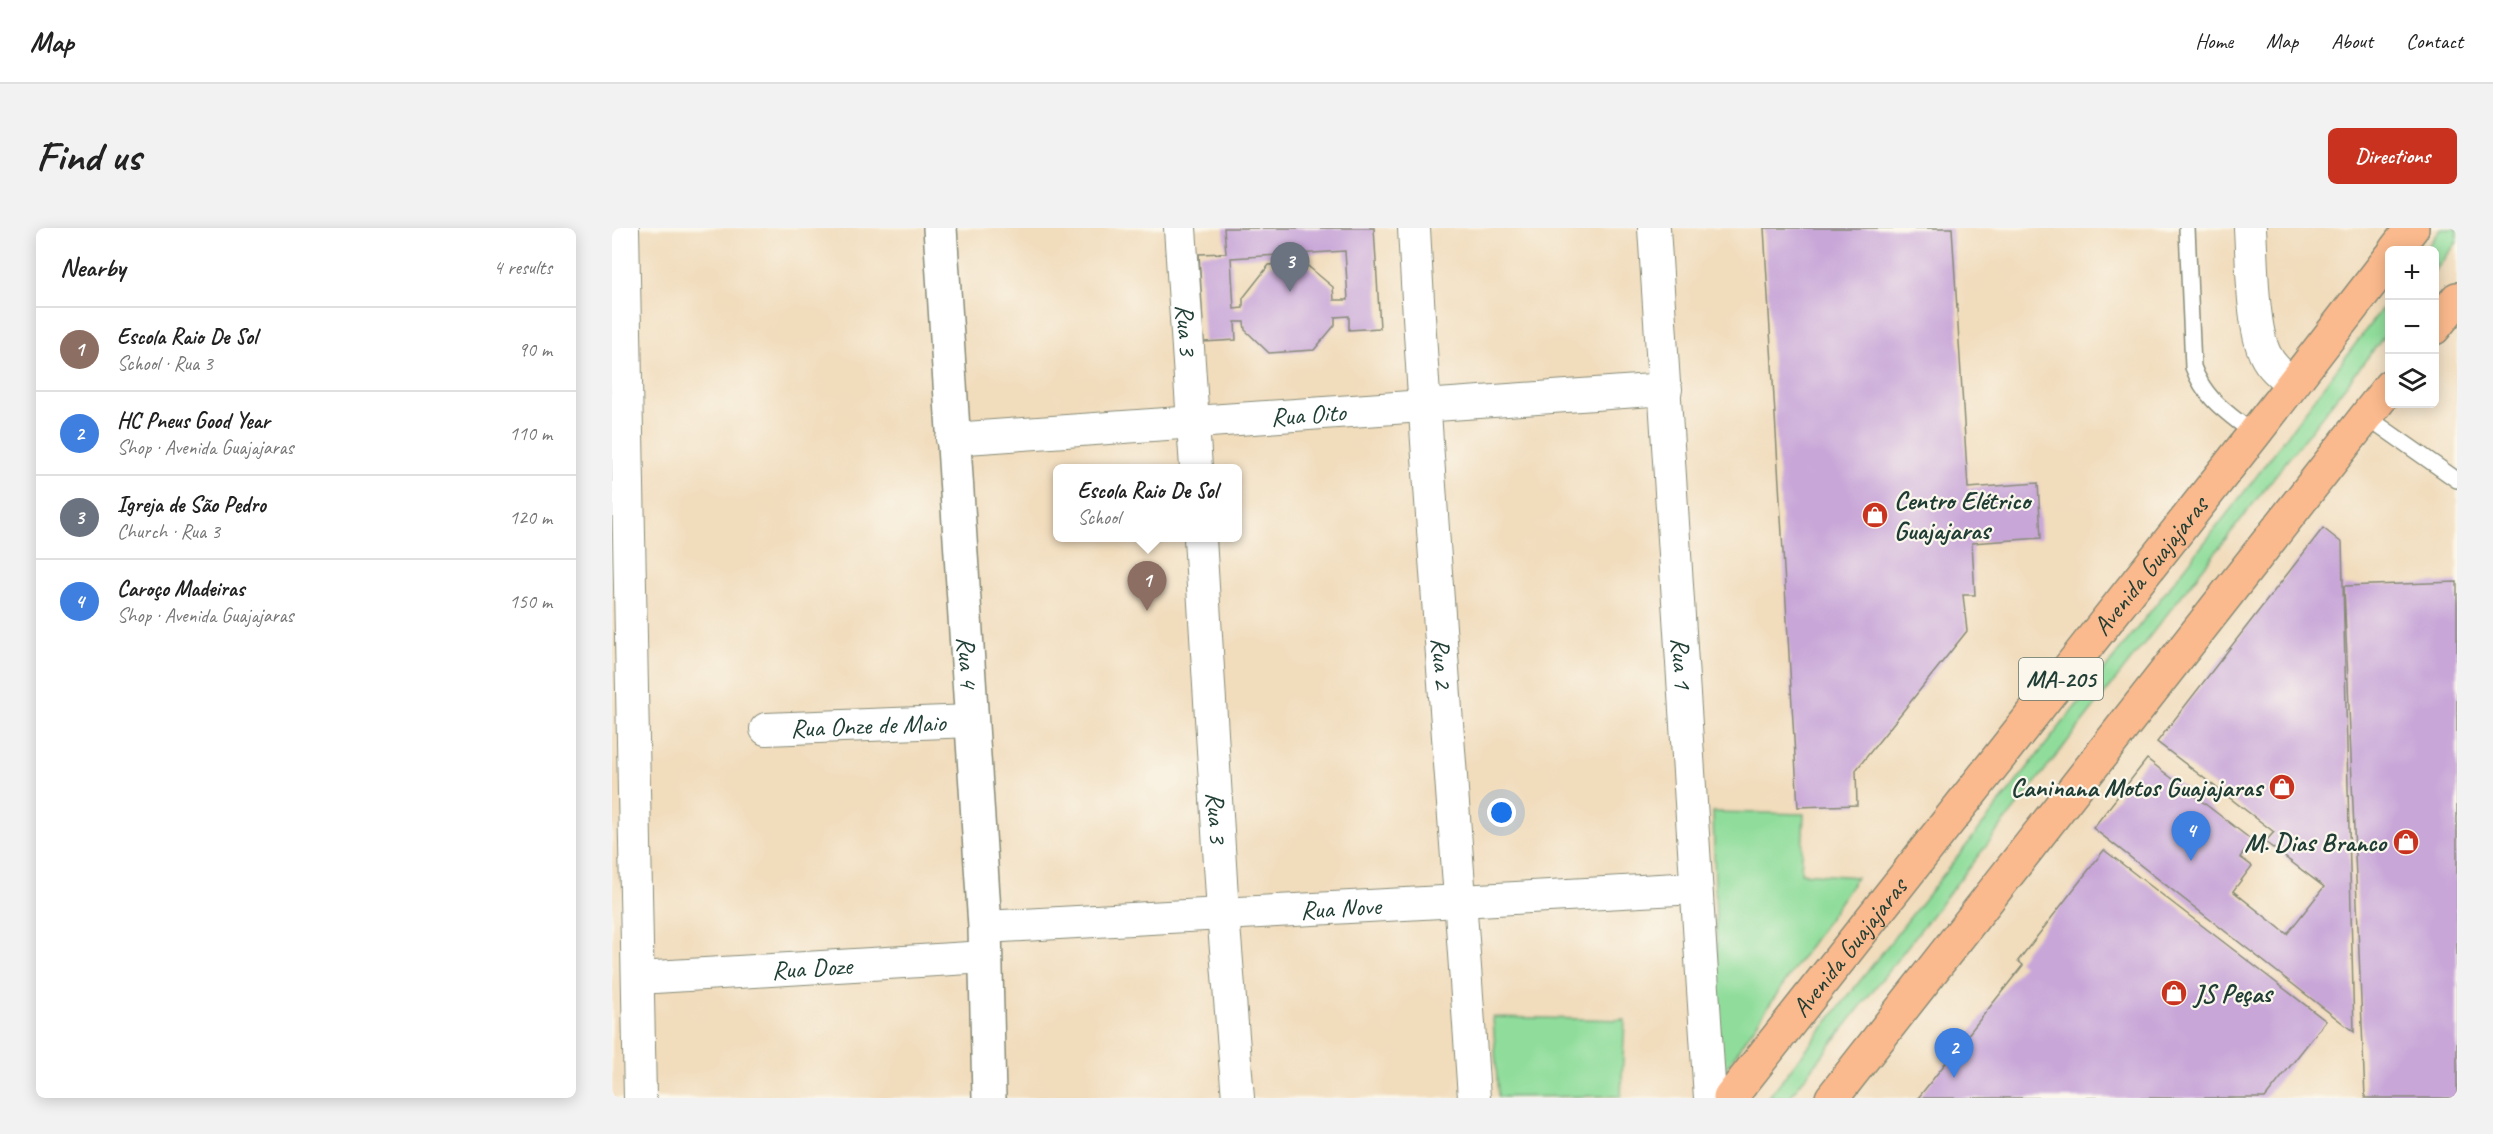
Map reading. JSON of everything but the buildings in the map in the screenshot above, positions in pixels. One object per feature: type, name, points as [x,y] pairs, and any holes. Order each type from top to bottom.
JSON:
[{"type":"main road","points":[[2398,246],[2412,228]]},
{"type":"main road","name":"Avenida Guajajaras","points":[[1731,1098],[2385,264]]},
{"type":"main road","points":[[2439,322],[2457,299]]},
{"type":"main road","name":"MA-205","points":[[1832,1098],[2385,392]]},
{"type":"street","points":[[623,228],[624,945],[638,978],[640,1098]]},
{"type":"street","name":"Rua 4","points":[[940,228],[986,942],[989,1098]]},
{"type":"street","name":"Rua 3","points":[[1180,228],[1196,464]]},
{"type":"street","name":"Rua 2","points":[[1414,228],[1423,406],[1474,1098]]},
{"type":"street","name":"Rua 1","points":[[1654,228],[1710,1098]]},
{"type":"street","points":[[2250,228],[2259,337],[2273,368],[2293,384]]},
{"type":"street","name":"Rua Oito","points":[[952,439],[1666,389]]},
{"type":"street","name":"Rua 3","points":[[1200,542],[1223,913],[1238,1098]]},
{"type":"street","name":"Rua Onze de Maio","points":[[766,729],[971,721]]},
{"type":"street","name":"Rua Nove","points":[[986,942],[1223,913],[1696,888]]},
{"type":"street","name":"Rua Doze","points":[[638,978],[986,942]]},
{"type":"lane","points":[[2187,228],[2193,367],[2199,383],[2209,398],[2254,434]]},
{"type":"lane","points":[[2366,416],[2457,480]]},
{"type":"green space","points":[[2442,228],[2457,228],[2457,242],[2439,266],[2439,246],[2428,246]]},
{"type":"green space","points":[[2385,304],[2385,335],[1789,1098],[1768,1098],[2256,477]]},
{"type":"green space","points":[[1713,812],[1804,814],[1801,873],[1857,877],[1720,1077]]},
{"type":"green space","points":[[1493,1017],[1625,1020],[1621,1096],[1498,1097]]},
{"type":"place","name":"Igreja de São Pedro","points":[[1290,292]]},
{"type":"place","name":"Centro Elétrico Guajajaras","points":[[1875,515]]},
{"type":"place","name":"Escola Raio De Sol","points":[[1147,611]]},
{"type":"place","name":"Caninana Motos Guajajaras","points":[[2282,787]]},
{"type":"place","name":"M. Dias Branco","points":[[2406,842]]},
{"type":"place","name":"Caroço Madeiras","points":[[2191,861]]},
{"type":"place","name":"JS Peças","points":[[2174,993]]},
{"type":"place","name":"HC Pneus Good Year","points":[[1954,1078]]}]
